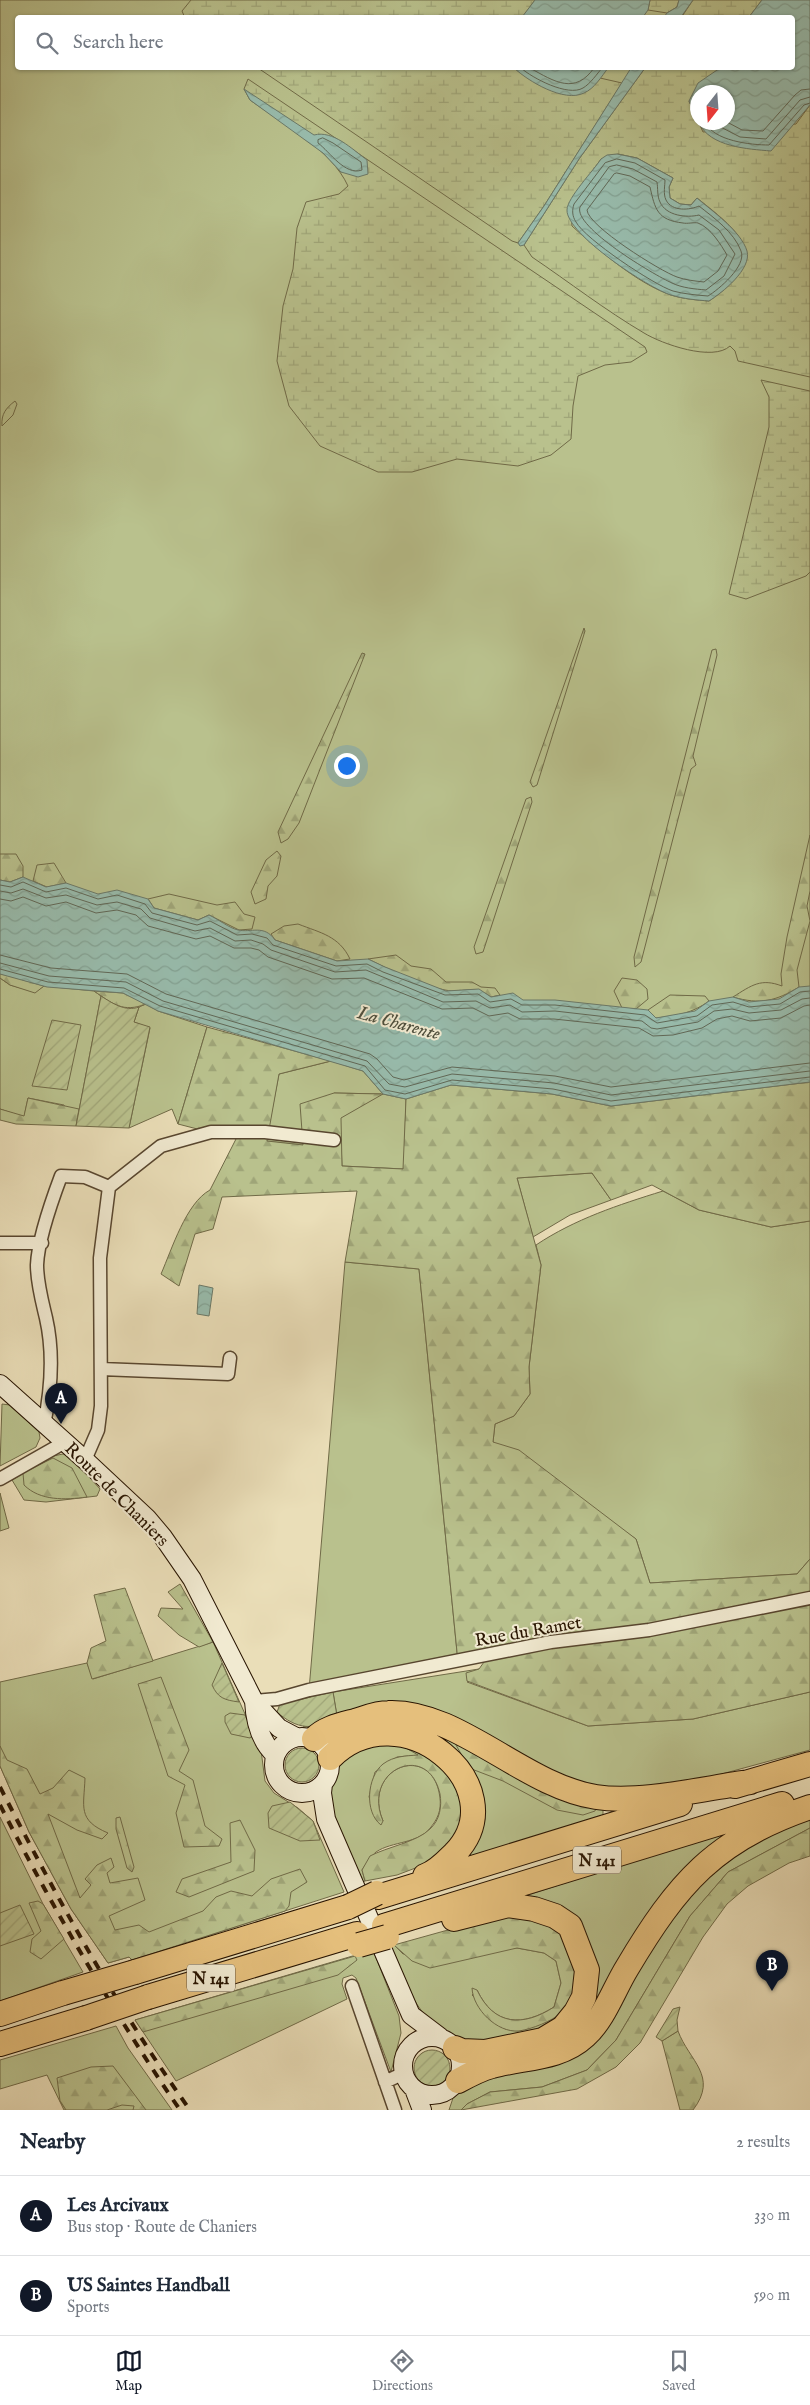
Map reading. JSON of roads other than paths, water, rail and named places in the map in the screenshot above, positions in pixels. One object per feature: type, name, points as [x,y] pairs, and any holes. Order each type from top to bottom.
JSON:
[{"type":"highway","points":[[305,1738],[338,1725],[388,1712],[445,1724],[535,1776],[563,1788],[595,1797],[624,1800],[750,1782]]},
{"type":"highway","points":[[330,1758],[338,1750],[358,1738],[402,1734],[424,1741],[444,1754],[461,1770],[473,1806],[472,1827],[459,1849],[446,1863],[430,1874],[378,1895]]},
{"type":"highway","name":"N 141","points":[[0,2014],[63,1993],[348,1907],[378,1895],[810,1764]]},
{"type":"highway","name":"N 141","points":[[0,2044],[274,1958],[385,1931],[810,1796]]},
{"type":"highway","points":[[453,2086],[475,2071],[494,2065],[545,2056],[564,2050],[586,2036],[609,2001],[646,1935],[687,1880],[728,1844],[777,1818],[810,1807]]},
{"type":"highway","points":[[385,1931],[508,1905],[534,1909],[555,1916],[570,1926],[587,1970],[584,1997],[576,2012],[563,2028],[542,2040],[520,2047],[485,2052],[462,2051],[448,2042]]},
{"type":"street","points":[[85,1460],[98,1430],[101,1406],[100,1258],[109,1187],[161,1146],[211,1132],[265,1132],[334,1140]]},
{"type":"street","points":[[44,1425],[50,1396],[50,1350],[46,1319],[40,1298],[37,1264],[52,1200],[61,1176],[85,1177],[109,1187]]},
{"type":"street","points":[[0,1243],[42,1243]]},
{"type":"street","points":[[101,1369],[228,1374],[230,1358]]},
{"type":"street","name":"Route de Chaniers","points":[[0,1384],[147,1518],[174,1551],[192,1579],[254,1701]]},
{"type":"street","points":[[0,1479],[65,1442]]},
{"type":"street","name":"Rue du Ramet","points":[[254,1701],[277,1699],[309,1690],[551,1642],[649,1630],[810,1598]]},
{"type":"street","points":[[254,1701],[279,1728],[324,1748],[330,1758],[330,1771],[323,1784],[322,1793],[326,1819],[411,2015],[407,2051]]},
{"type":"street","points":[[254,1701],[255,1720],[267,1748],[275,1756]]},
{"type":"street","points":[[305,1738],[286,1741],[275,1756],[274,1768],[276,1778],[285,1788],[300,1793],[326,1819]]},
{"type":"street","points":[[300,1793],[315,1790],[323,1784]]},
{"type":"street","points":[[352,1986],[395,2110]]},
{"type":"street","points":[[411,2015],[448,2042],[459,2054],[462,2067],[442,2110]]},
{"type":"street","points":[[422,2110],[414,2089],[404,2073],[404,2058],[412,2045],[425,2037],[448,2042]]},
{"type":"street","points":[[385,2082],[404,2073]]},
{"type":"street","points":[[414,2089],[428,2095],[435,2095],[453,2086]]},
{"type":"water","points":[[535,0],[650,0],[648,10],[644,15],[524,15]]},
{"type":"water","points":[[679,0],[693,0],[682,15],[666,15],[677,7]]},
{"type":"water","points":[[762,0],[810,0],[810,105],[771,151],[741,148],[712,137],[703,130],[735,130],[735,85],[697,85],[698,83],[717,70],[795,70],[795,15],[751,15]]},
{"type":"water","points":[[517,70],[607,70],[591,89],[576,95],[557,93],[528,79]]},
{"type":"water","points":[[630,70],[644,70],[579,159],[524,245],[520,246],[518,243],[544,206]]},
{"type":"water","points":[[244,89],[314,135],[328,135],[349,146],[367,160],[368,174],[358,177],[341,172],[323,153],[250,100]]},
{"type":"water","points":[[617,154],[637,158],[673,178],[669,187],[670,198],[680,204],[691,205],[697,198],[739,236],[747,251],[745,265],[735,280],[709,301],[671,295],[646,283],[594,246],[570,220],[567,210],[568,205],[576,191],[601,159],[607,155]]},
{"type":"water","name":"La Charente","points":[[23,877],[46,887],[66,883],[98,894],[117,890],[148,899],[154,908],[198,920],[209,915],[238,930],[266,932],[275,940],[337,961],[368,959],[446,991],[479,989],[491,997],[513,993],[523,1000],[555,1000],[648,1010],[656,1018],[695,1011],[709,1001],[733,997],[749,1002],[779,999],[799,987],[810,986],[810,1082],[611,1106],[552,1094],[451,1085],[406,1099],[383,1094],[363,1071],[158,1011],[123,993],[47,987],[0,974],[0,880],[10,882]]},
{"type":"water","points":[[199,1285],[213,1288],[209,1316],[197,1314]]},
{"type":"railway","points":[[0,1787],[43,1870],[89,1952],[138,2032],[190,2110]]},
{"type":"railway","points":[[0,1805],[41,1883],[85,1960],[131,2036],[180,2110]]},
{"type":"place","name":"Les Arcivaux","points":[[61,1424]]},
{"type":"place","name":"US Saintes Handball","points":[[772,1991]]}]
